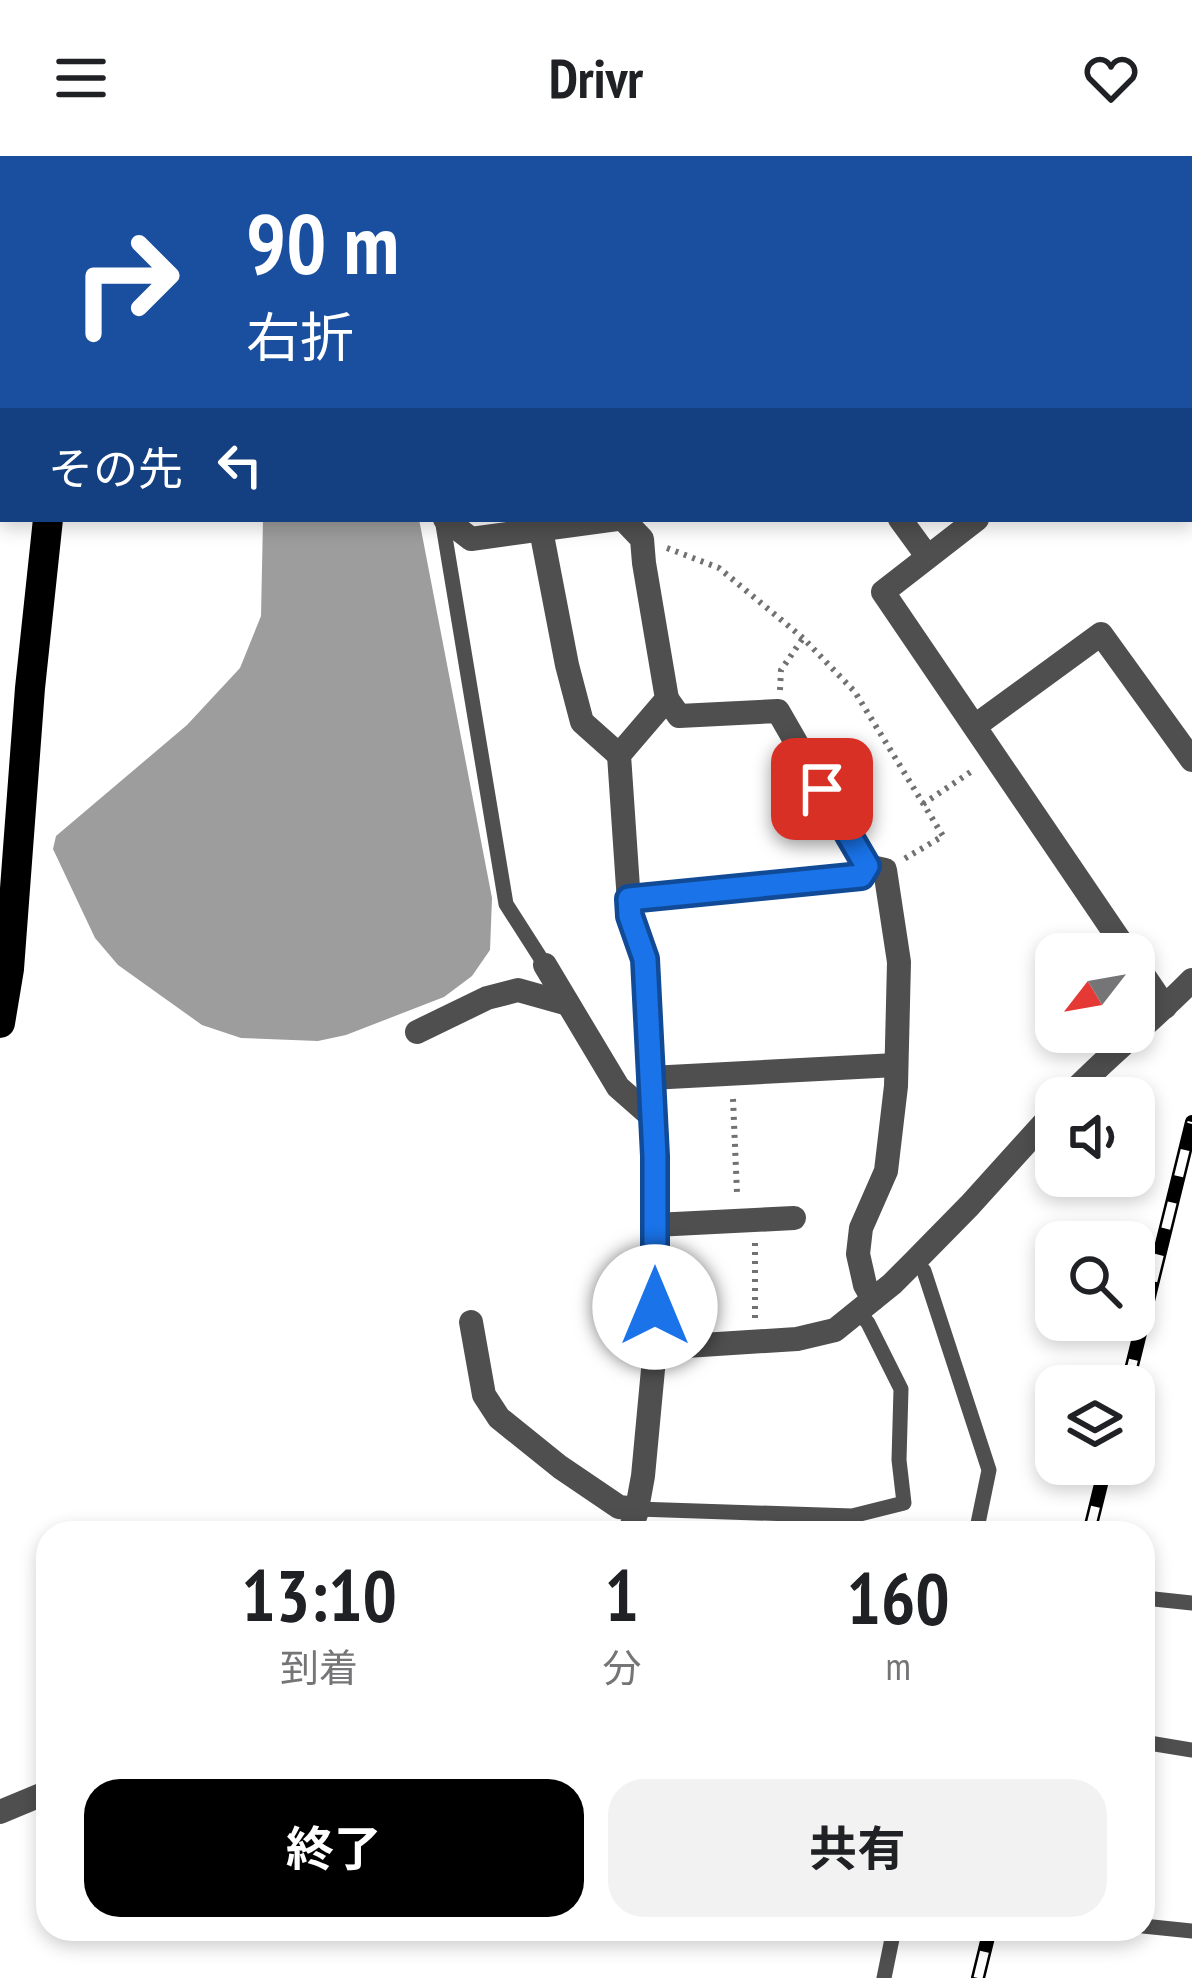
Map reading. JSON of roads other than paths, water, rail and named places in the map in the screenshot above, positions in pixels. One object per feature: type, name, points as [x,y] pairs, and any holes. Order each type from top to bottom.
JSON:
[{"type":"main road","points":[[0,1023],[48,522]]},
{"type":"street","points":[[448,522],[471,539],[599,522]]},
{"type":"street","points":[[623,522],[643,539],[667,699],[679,716],[778,711],[876,868],[899,962],[886,1172],[861,1228],[858,1254],[866,1305]]},
{"type":"street","points":[[902,522],[927,556]]},
{"type":"street","points":[[973,522],[883,592],[1115,933]]},
{"type":"street","points":[[542,530],[582,722],[619,755],[630,916],[645,959],[655,1156],[655,1348],[643,1476],[633,1521]]},
{"type":"street","points":[[975,726],[1101,634],[1192,760]]},
{"type":"street","points":[[619,755],[667,699]]},
{"type":"street","points":[[545,965],[618,1087],[651,1116]]},
{"type":"street","points":[[1087,1077],[1192,980]]},
{"type":"street","points":[[417,1032],[487,998],[518,990],[568,1004]]},
{"type":"street","points":[[1155,992],[1165,1007]]},
{"type":"street","points":[[650,1078],[896,1065]]},
{"type":"street","points":[[655,1348],[797,1339],[835,1330],[915,1261],[1035,1133]]},
{"type":"street","points":[[655,1226],[794,1218]]},
{"type":"street","points":[[471,1322],[484,1395],[499,1418],[633,1521]]},
{"type":"street","points":[[0,1812],[36,1797]]},
{"type":"lane","points":[[444,522],[506,904],[545,965]]},
{"type":"lane","points":[[629,899],[861,876],[876,868]]},
{"type":"lane","points":[[915,1261],[924,1271],[989,1470],[978,1521]]},
{"type":"lane","points":[[633,1521],[852,1516],[904,1503],[899,1460],[901,1389],[868,1323],[866,1305]]},
{"type":"lane","points":[[1155,1599],[1192,1603]]},
{"type":"lane","points":[[1155,1744],[1192,1750]]},
{"type":"lane","points":[[1155,1927],[1192,1931]]},
{"type":"lane","points":[[884,1978],[892,1941]]},
{"type":"railway","points":[[1132,1365],[1192,1122]]},
{"type":"railway","points":[[1092,1521],[1101,1485]]},
{"type":"railway","points":[[978,1978],[987,1941]]}]
